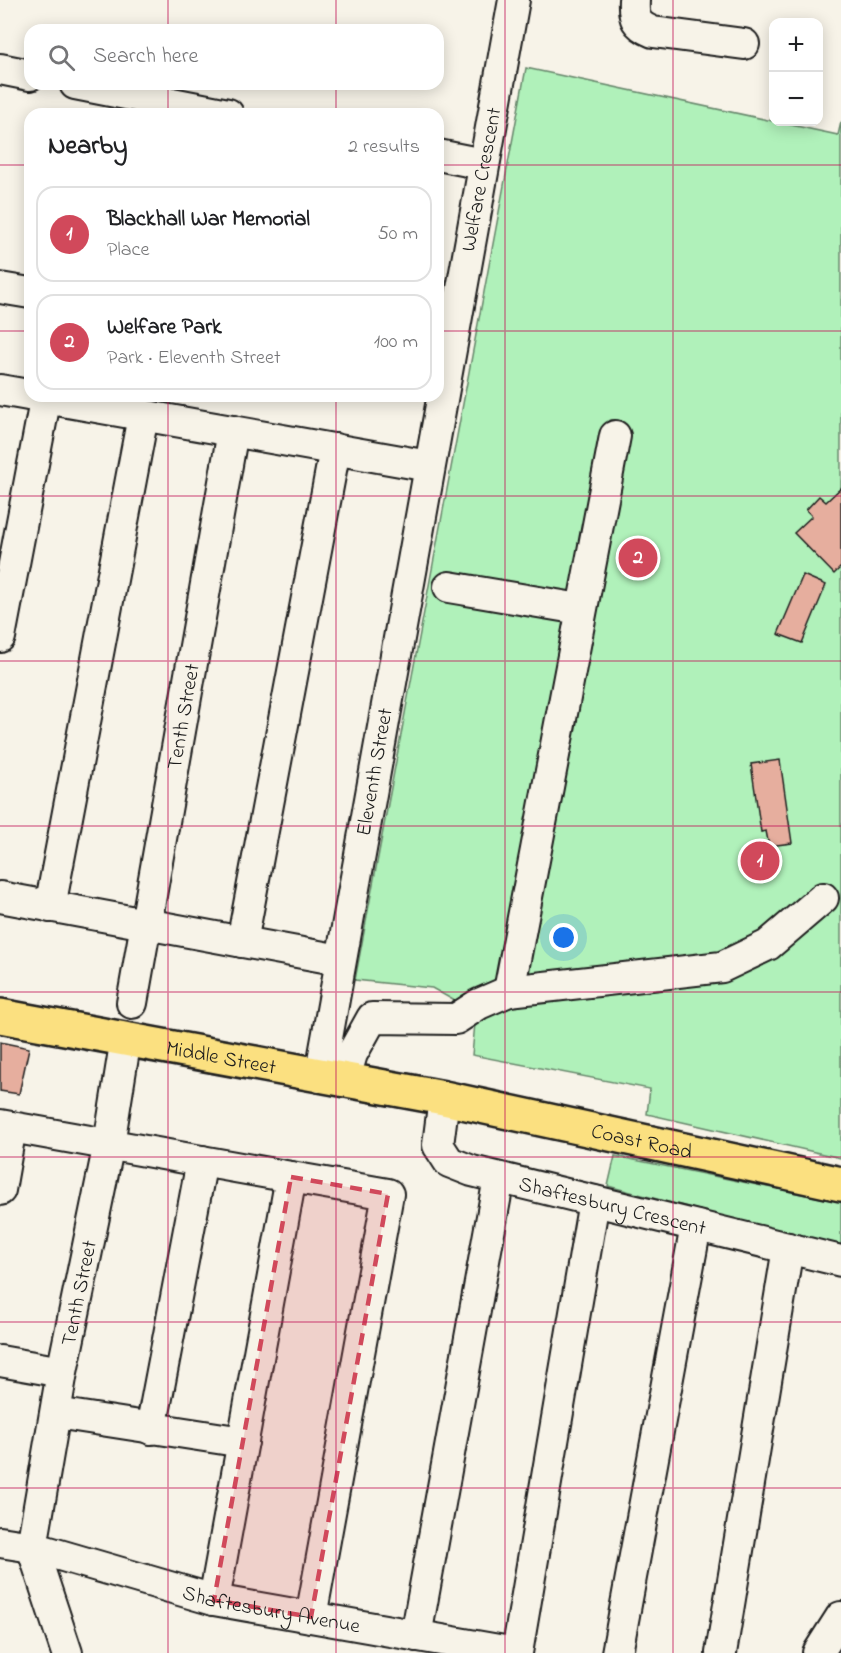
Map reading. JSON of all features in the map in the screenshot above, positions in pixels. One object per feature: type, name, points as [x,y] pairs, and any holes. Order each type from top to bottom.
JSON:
[{"type":"main road","name":"Middle Street","points":[[0,1016],[444,1098]]},
{"type":"main road","name":"Coast Road","points":[[444,1098],[841,1184]]},
{"type":"street","name":"Welfare Crescent","points":[[444,350],[514,0]]},
{"type":"street","points":[[634,0],[633,17],[640,27],[653,32],[744,44]]},
{"type":"street","points":[[0,69],[24,74]]},
{"type":"street","points":[[106,90],[197,108]]},
{"type":"street","points":[[444,156],[483,164]]},
{"type":"street","points":[[0,288],[24,292]]},
{"type":"street","points":[[0,390],[24,394]]},
{"type":"street","points":[[0,637],[8,558],[45,402]]},
{"type":"street","points":[[68,402],[429,466]]},
{"type":"street","name":"Welfare Crescent","points":[[429,466],[437,402]]},
{"type":"street","points":[[51,907],[143,416]]},
{"type":"street","name":"Tenth Street","points":[[132,1003],[233,431]]},
{"type":"street","points":[[509,991],[580,609],[615,436]]},
{"type":"street","points":[[242,942],[335,449]]},
{"type":"street","name":"Eleventh Street","points":[[332,1079],[340,960],[429,466]]},
{"type":"street","points":[[449,587],[580,609]]},
{"type":"street","points":[[0,897],[340,960]]},
{"type":"street","points":[[332,1079],[352,1054],[372,1018],[456,1019],[479,1004],[509,991],[722,967],[768,945],[824,898]]},
{"type":"street","name":"Tenth Street","points":[[32,1547],[62,1372],[109,1144],[126,1038]]},
{"type":"street","name":"Shaftesbury Crescent","points":[[444,1098],[438,1145],[449,1162],[499,1178],[841,1261]]},
{"type":"street","points":[[0,1190],[6,1126],[388,1194],[311,1617]]},
{"type":"street","points":[[151,1429],[202,1161]]},
{"type":"street","points":[[214,1600],[291,1177]]},
{"type":"street","points":[[416,1636],[499,1178]]},
{"type":"street","points":[[516,1653],[594,1201]]},
{"type":"street","points":[[617,1653],[696,1226]]},
{"type":"street","points":[[721,1653],[788,1248]]},
{"type":"street","points":[[0,1361],[62,1372]]},
{"type":"street","points":[[56,1413],[243,1442]]},
{"type":"street","name":"Shaftesbury Avenue","points":[[0,1542],[32,1547],[214,1600],[516,1653]]},
{"type":"street","points":[[32,1547],[67,1653]]},
{"type":"street","points":[[819,1653],[841,1617]]},
{"type":"highlighted area","points":[[291,1177],[388,1194],[311,1617],[214,1600]]},
{"type":"green space","points":[[526,68],[769,120],[769,126],[796,126],[838,135],[841,122],[841,1158],[647,1114],[650,1089],[472,1055],[476,1013],[432,988],[355,980]]},
{"type":"green space","points":[[615,1156],[841,1202],[841,1248],[608,1186]]},
{"type":"building","points":[[841,488],[841,567],[834,574],[794,533],[812,516],[806,510],[819,496],[826,502]]},
{"type":"building","points":[[803,575],[826,585],[802,643],[778,634]]},
{"type":"building","points":[[780,760],[792,843],[769,846],[766,831],[761,832],[751,764]]},
{"type":"building","points":[[0,1042],[29,1048],[19,1094],[0,1091]]},
{"type":"place","name":"Welfare Park","points":[[638,558]]},
{"type":"place","name":"Blackhall War Memorial","points":[[760,861]]}]
